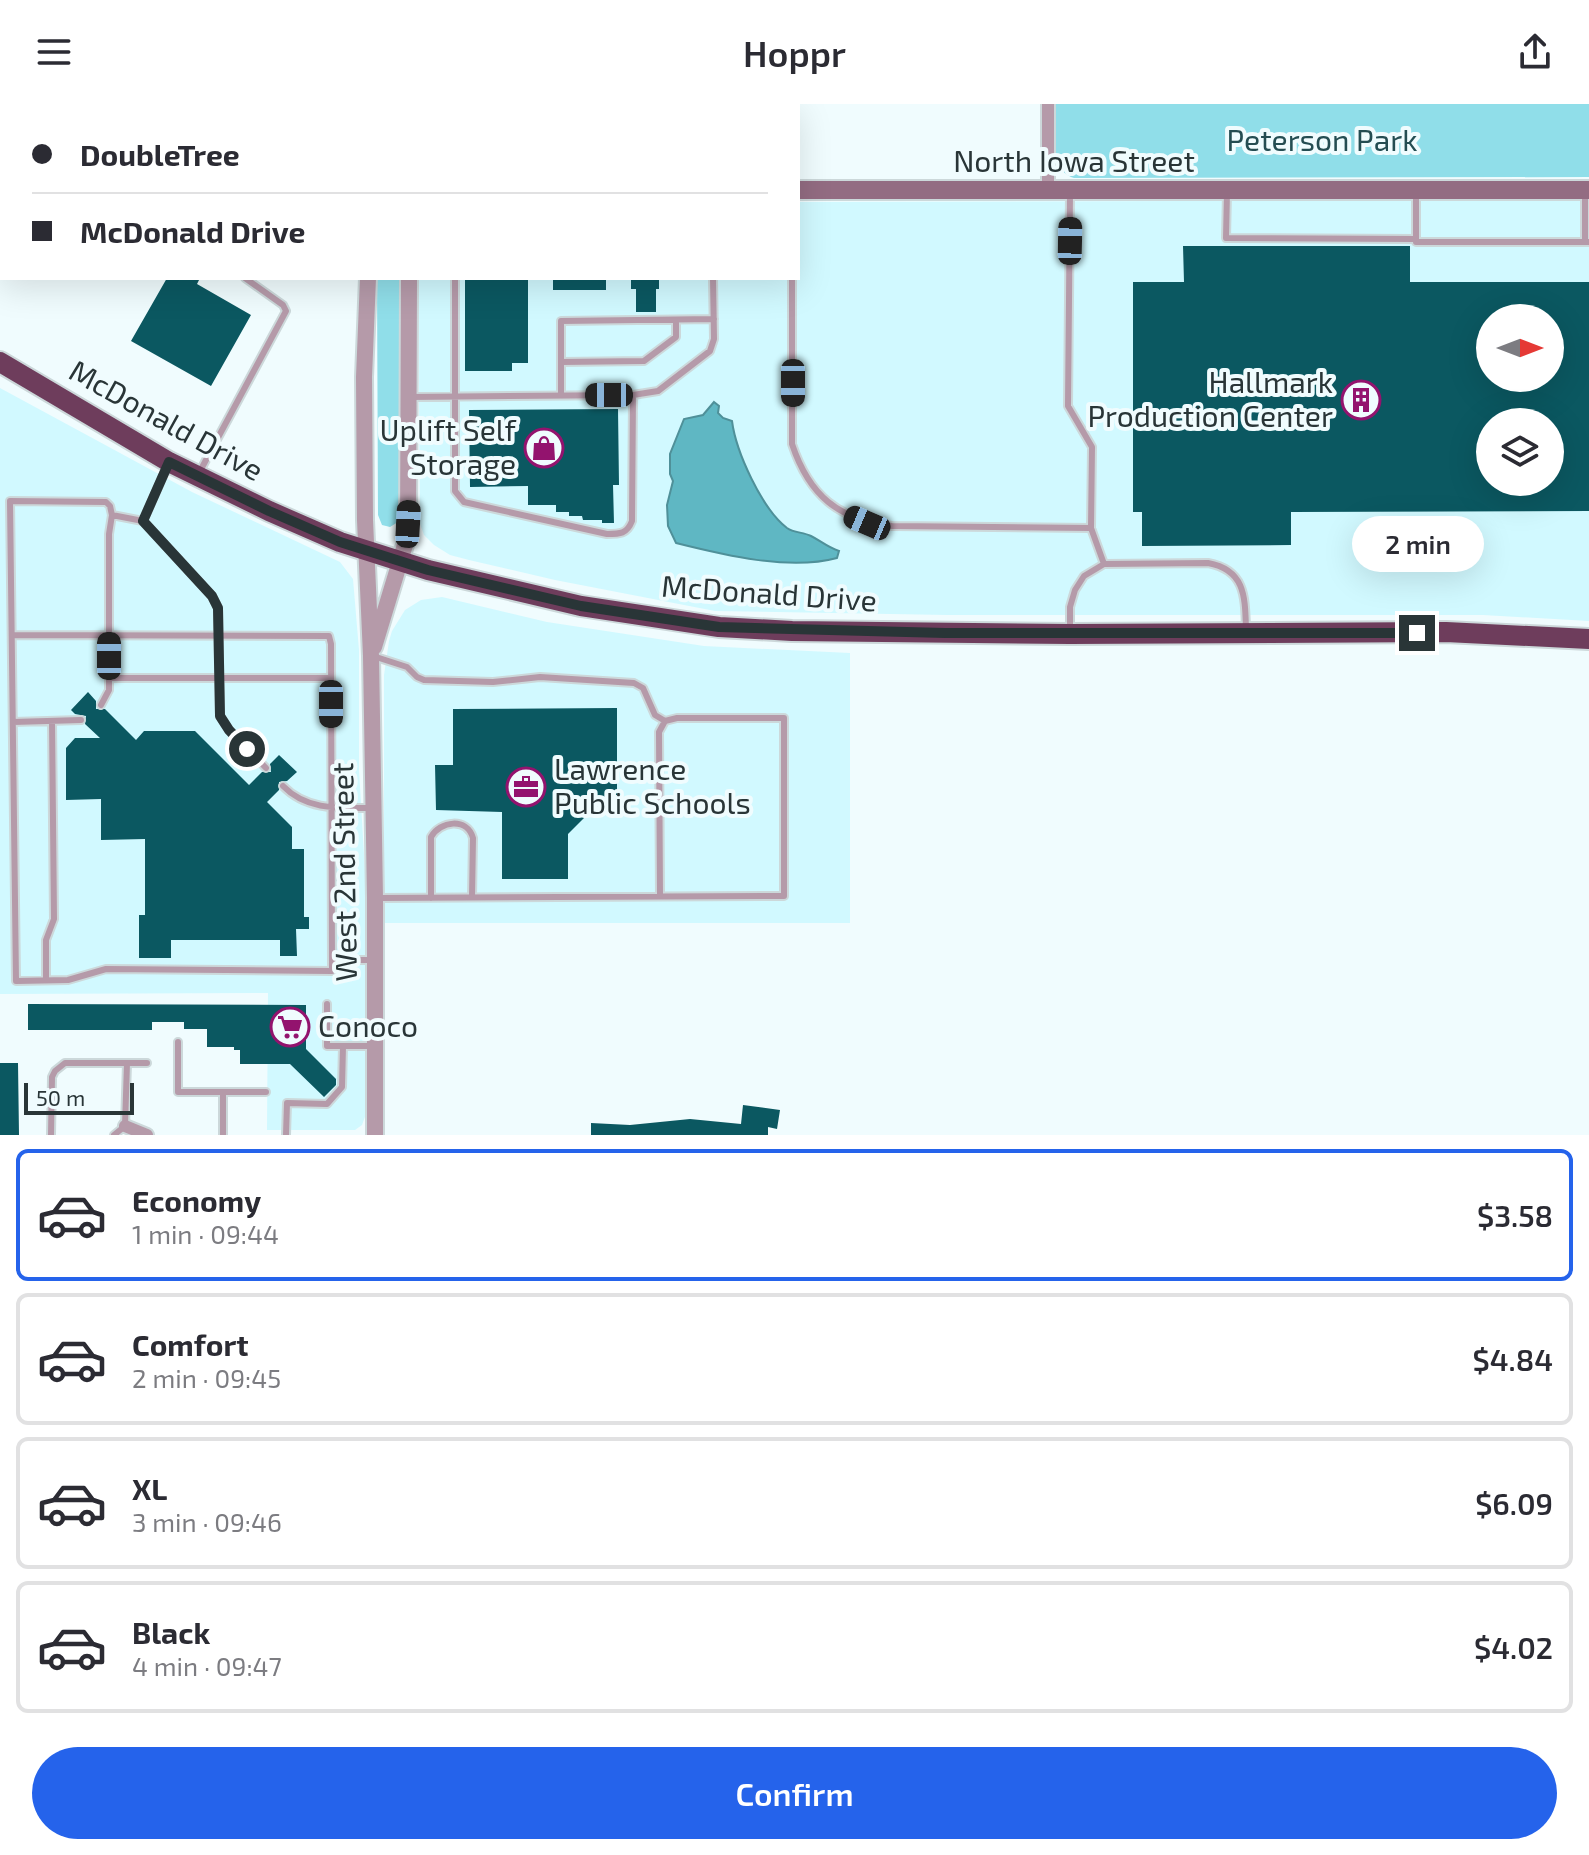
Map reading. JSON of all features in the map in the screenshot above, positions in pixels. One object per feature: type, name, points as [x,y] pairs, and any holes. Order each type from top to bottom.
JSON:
[{"type":"highway","name":"McDonald Drive","points":[[0,362],[169,462],[340,542],[520,593],[581,606],[719,627],[792,631],[1070,634],[1446,632],[1589,639]]},
{"type":"main road","name":"North Iowa Street","points":[[800,190],[1587,190]]},
{"type":"street","points":[[1048,104],[1048,190]]},
{"type":"street","name":"West 2nd Street","points":[[368,280],[364,377],[375,898],[375,1135]]},
{"type":"street","name":"West 2nd Street","points":[[371,656],[408,535],[409,280]]},
{"type":"street","points":[[125,1126],[147,1135]]},
{"type":"lane","points":[[1071,190],[1068,406],[1092,447],[1091,528],[1104,564]]},
{"type":"lane","points":[[1416,190],[1416,239]]},
{"type":"lane","points":[[1227,191],[1226,238],[1587,242],[1587,190]]},
{"type":"lane","points":[[198,476],[286,311],[283,305],[248,280]]},
{"type":"lane","points":[[455,280],[455,491],[464,502],[616,534],[629,529],[632,521],[633,395]]},
{"type":"lane","points":[[409,397],[633,395],[658,391],[706,355],[712,346],[713,280]]},
{"type":"lane","points":[[792,280],[792,444],[800,468],[827,503],[843,514],[867,523],[892,526],[1091,528]]},
{"type":"lane","points":[[561,395],[561,321],[714,319]]},
{"type":"lane","points":[[561,362],[644,361],[676,337],[676,320]]},
{"type":"lane","points":[[143,521],[169,462]]},
{"type":"lane","points":[[12,635],[109,634],[220,634],[329,636],[332,971],[106,969],[68,980],[16,981],[10,501],[106,502],[110,506],[112,515],[109,534],[109,634],[109,690],[101,705]]},
{"type":"lane","points":[[112,515],[143,521],[212,596],[218,608],[220,634],[220,716],[229,730],[266,768]]},
{"type":"lane","points":[[1070,634],[1070,607],[1075,590],[1084,576],[1104,564],[1208,563],[1223,566],[1242,586],[1246,634]]},
{"type":"lane","points":[[371,656],[407,667],[417,677],[493,682],[540,677],[634,683],[643,688],[655,715],[665,721],[677,718],[784,718],[784,896],[375,898]]},
{"type":"lane","points":[[109,678],[331,678]]},
{"type":"lane","points":[[13,722],[81,720]]},
{"type":"lane","points":[[46,980],[46,940],[54,919],[52,721]]},
{"type":"lane","points":[[660,896],[659,732],[665,721]]},
{"type":"lane","points":[[283,786],[307,803],[331,808],[372,808]]},
{"type":"lane","points":[[431,898],[431,837],[435,829],[445,824],[463,824],[473,838],[472,897]]},
{"type":"lane","points":[[332,960],[375,960]]},
{"type":"lane","points":[[327,1004],[327,1046],[375,1046]]},
{"type":"lane","points":[[178,1042],[178,1092],[266,1092]]},
{"type":"lane","points":[[286,1135],[287,1103],[327,1104],[342,1087],[343,1046]]},
{"type":"lane","points":[[51,1135],[52,1077],[65,1063],[147,1063]]},
{"type":"lane","points":[[114,1135],[125,1126],[127,1063]]},
{"type":"lane","points":[[223,1092],[223,1135]]},
{"type":"shaded area","points":[[1589,200],[1589,621],[1483,615],[947,615],[715,611],[469,560],[450,555],[424,535],[420,524],[418,280],[800,280],[800,202]]},
{"type":"shaded area","points":[[0,388],[192,492],[340,562],[353,579],[359,650],[359,770],[366,888],[366,1114],[362,1125],[355,1130],[267,1130],[268,993],[0,994]]},
{"type":"shaded area","points":[[714,402],[719,406],[718,413],[732,421],[745,463],[768,508],[787,528],[839,551],[837,558],[818,562],[778,562],[676,543],[668,526],[667,505],[673,481],[670,454],[684,419],[703,415]]},
{"type":"shaded area","points":[[442,597],[547,622],[704,646],[850,653],[850,923],[384,923],[384,675],[389,641],[405,610],[421,600]]},
{"type":"green space","name":"Peterson Park","points":[[1056,104],[1589,104],[1589,177],[1074,178],[1059,166],[1056,157]]},
{"type":"green space","points":[[377,280],[400,280],[400,516],[398,522],[390,527],[382,525],[378,515]]},
{"type":"building","name":"Hallmark Production Center","points":[[1183,246],[1410,246],[1410,282],[1589,282],[1589,511],[1291,512],[1291,545],[1142,546],[1142,512],[1133,512],[1133,282],[1184,282]]},
{"type":"building","points":[[166,280],[199,280],[197,284],[251,315],[211,386],[131,341]]},
{"type":"building","points":[[465,280],[528,280],[528,363],[512,363],[512,371],[465,371]]},
{"type":"building","points":[[553,280],[606,280],[606,290],[553,290]]},
{"type":"building","points":[[631,280],[659,280],[656,312],[636,312],[636,289],[631,289]]},
{"type":"building","name":"Uplift Self Storage","points":[[618,409],[619,485],[613,485],[614,523],[583,520],[582,516],[569,516],[569,512],[556,512],[556,505],[528,505],[528,486],[470,487],[469,410]]},
{"type":"building","points":[[88,692],[96,701],[96,709],[105,709],[136,740],[144,731],[195,731],[249,785],[262,772],[271,772],[270,764],[279,755],[297,772],[287,781],[279,782],[279,790],[267,802],[292,827],[292,849],[304,849],[304,917],[309,917],[309,929],[296,929],[297,956],[280,956],[280,940],[171,940],[171,958],[139,958],[139,915],[145,915],[145,839],[101,840],[101,799],[66,800],[66,748],[75,738],[100,738],[85,724],[86,716],[71,710]]},
{"type":"building","name":"Lawrence Public Schools","points":[[617,708],[617,811],[591,811],[568,834],[568,879],[502,879],[502,812],[436,810],[435,765],[453,765],[453,709]]},
{"type":"building","points":[[28,1004],[306,1005],[306,1049],[336,1079],[336,1085],[324,1097],[290,1064],[240,1064],[240,1050],[234,1050],[234,1047],[207,1047],[207,1029],[184,1029],[184,1022],[152,1022],[152,1030],[28,1030]]},
{"type":"building","points":[[0,1063],[18,1063],[19,1135],[0,1135]]},
{"type":"building","points":[[743,1105],[780,1110],[777,1129],[768,1127],[768,1135],[591,1135],[591,1123],[630,1125],[690,1119],[741,1124]]},
{"type":"place","name":"Hallmark Production Center","points":[[1361,400]]},
{"type":"place","name":"Uplift Self Storage","points":[[544,448]]},
{"type":"place","name":"Lawrence Public Schools","points":[[526,787]]},
{"type":"place","name":"Conoco","points":[[290,1027]]},
{"type":"route","points":[[247,749],[220,716],[218,608],[212,596],[143,521],[169,462],[340,542],[428,570],[581,606],[719,627],[945,633],[1417,633]]}]
